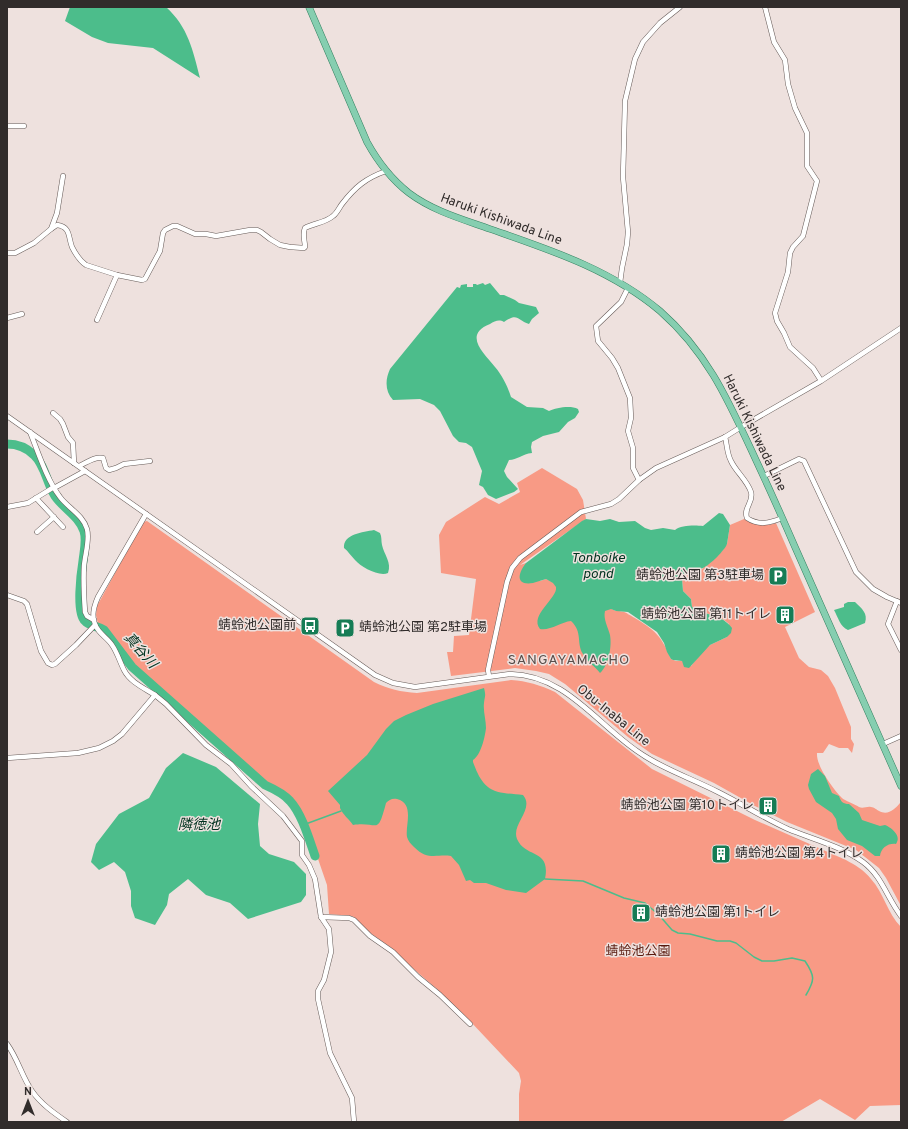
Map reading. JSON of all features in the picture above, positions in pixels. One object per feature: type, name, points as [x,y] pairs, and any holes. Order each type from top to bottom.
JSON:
[{"type":"main road","name":"Haruki Kishiwada Line","points":[[309,7],[358,125],[367,142],[386,171],[410,193],[442,212],[565,256],[606,274],[628,288],[660,312],[692,346],[717,380],[741,427],[901,786]]},
{"type":"street","points":[[620,283],[628,232],[623,177],[625,101],[635,59],[643,42],[660,23],[680,7]]},
{"type":"street","points":[[765,7],[774,42],[785,60],[788,84],[795,108],[807,133],[807,166],[817,181],[803,236],[793,247],[790,253],[788,272],[775,316],[790,347],[813,368],[820,379]]},
{"type":"street","points":[[7,126],[24,126]]},
{"type":"street","points":[[7,253],[15,253],[34,243],[57,225],[68,231],[72,246],[82,262],[86,265],[117,275],[142,280],[145,279],[160,251],[163,233],[165,230],[173,226],[195,234],[216,236],[257,230],[270,239],[290,248],[304,248],[305,242],[303,234],[305,228],[334,216],[352,192],[362,182],[370,177],[386,171]]},
{"type":"street","points":[[51,229],[57,213],[64,176]]},
{"type":"street","points":[[97,320],[117,275]]},
{"type":"street","points":[[628,288],[621,302],[596,326],[598,341],[618,368],[630,398],[631,418],[628,431],[633,448],[633,468],[639,480]]},
{"type":"street","points":[[7,318],[22,314]]},
{"type":"street","points":[[489,676],[488,670],[507,582],[512,568],[520,558],[581,512],[611,504],[620,499],[639,480],[656,468],[725,437],[821,381],[901,328]]},
{"type":"street","points":[[53,414],[60,419],[68,437],[73,444],[74,462]]},
{"type":"street","name":"Obu-Inaba Line","points":[[7,416],[375,675],[393,683],[408,686],[422,686],[510,674],[526,675],[552,684],[563,690],[631,747],[650,760],[719,792],[783,827],[844,851],[856,858],[877,875],[901,916]]},
{"type":"street","points":[[30,432],[54,488],[60,497],[84,522],[88,530],[84,567],[85,612],[94,623],[98,631],[112,645],[124,672],[137,684],[166,704],[206,745],[231,764],[251,786],[283,816],[302,841],[302,855],[316,879],[321,917],[329,929],[331,952],[324,980],[318,991],[318,999],[330,1054],[352,1098],[354,1122]]},
{"type":"street","points":[[725,437],[730,460],[748,484],[751,492],[752,497],[746,512],[747,518],[752,521],[765,523],[782,518]]},
{"type":"street","points":[[79,466],[100,457],[103,458],[106,468],[112,470],[124,464],[150,461]]},
{"type":"street","points":[[764,476],[799,459],[804,461],[856,572],[873,589],[899,602],[888,624],[901,650]]},
{"type":"street","points":[[7,507],[28,503],[85,471]]},
{"type":"street","points":[[36,498],[63,527]]},
{"type":"street","points":[[7,595],[24,601],[27,604],[45,660],[52,665],[56,664],[76,645],[94,623],[94,605],[146,514]]},
{"type":"street","points":[[37,532],[54,517]]},
{"type":"street","points":[[7,758],[78,753],[99,748],[113,741],[122,734],[155,695]]},
{"type":"street","points":[[883,744],[901,736]]},
{"type":"street","points":[[321,917],[342,917],[354,920],[370,936],[393,952],[470,1024]]},
{"type":"street","points":[[7,1044],[18,1062],[31,1090],[48,1108],[67,1122]]},
{"type":"green space","points":[[542,468],[577,489],[583,500],[586,519],[520,565],[526,563],[540,581],[546,579],[616,611],[627,613],[647,626],[656,634],[664,644],[671,659],[682,661],[691,666],[702,652],[710,645],[727,637],[729,624],[721,618],[701,612],[692,607],[691,599],[683,591],[682,578],[690,570],[702,569],[722,551],[727,544],[730,525],[744,519],[760,525],[776,523],[815,612],[785,627],[799,658],[809,667],[821,670],[828,676],[835,688],[851,727],[851,739],[854,744],[852,753],[848,748],[839,748],[829,744],[823,753],[817,753],[817,758],[822,771],[842,798],[859,807],[872,807],[885,813],[894,809],[900,803],[901,804],[901,906],[879,868],[856,850],[787,822],[714,783],[652,754],[628,737],[565,684],[549,674],[515,668],[451,676],[447,652],[453,652],[454,636],[469,635],[476,579],[441,573],[439,535],[446,522],[485,497],[499,504],[520,492],[517,483]]},
{"type":"green space","name":"蜻蛉池公園","points":[[147,521],[374,682],[384,687],[417,693],[511,680],[528,682],[544,687],[555,692],[652,769],[755,820],[846,860],[862,870],[879,890],[892,916],[901,927],[901,1105],[870,1106],[855,1120],[820,1099],[781,1122],[519,1122],[519,1094],[521,1081],[519,1073],[470,1021],[394,950],[369,932],[354,917],[329,914],[327,885],[308,830],[300,813],[290,798],[266,784],[133,665],[109,632],[98,624],[96,615],[97,606],[143,522]]},
{"type":"water","points":[[70,7],[166,7],[185,31],[200,78],[153,48],[108,43],[92,37],[65,21]]},
{"type":"water","points":[[483,283],[485,285],[490,283],[500,295],[504,295],[519,303],[536,307],[539,313],[529,324],[515,317],[504,322],[494,322],[482,328],[478,334],[478,345],[500,374],[511,397],[527,407],[543,408],[549,411],[571,407],[578,409],[579,412],[575,418],[568,422],[559,432],[543,436],[532,442],[532,453],[509,460],[504,471],[507,477],[518,489],[496,499],[488,495],[483,487],[479,485],[482,471],[472,447],[466,443],[459,442],[453,436],[440,411],[434,405],[420,399],[393,400],[387,389],[387,377],[390,369],[457,287],[460,288],[461,285],[467,284],[467,287],[473,287],[473,284],[477,285]]},
{"type":"water","name":"Tonboike pond","points":[[719,513],[723,514],[730,525],[726,547],[706,566],[699,569],[690,570],[685,574],[682,578],[683,591],[691,599],[692,607],[724,620],[732,628],[731,633],[727,637],[710,645],[689,668],[684,667],[682,661],[671,659],[657,632],[628,612],[611,609],[605,611],[611,644],[608,660],[600,673],[583,654],[577,629],[571,621],[548,629],[540,629],[538,618],[553,596],[556,587],[553,583],[546,579],[533,583],[523,583],[520,578],[521,571],[526,563],[582,521],[586,519],[600,521],[610,519],[619,522],[635,521],[651,530],[663,528],[675,530],[684,526],[703,526]]},
{"type":"water","points":[[374,530],[381,534],[383,549],[389,565],[388,573],[380,574],[366,568],[358,563],[344,548],[347,540],[354,534]]},
{"type":"water","points":[[848,602],[855,602],[864,611],[866,620],[865,623],[848,630],[841,624],[834,610],[844,607],[844,604]]},
{"type":"water","points":[[484,688],[486,728],[484,741],[473,762],[480,778],[487,787],[497,792],[523,795],[526,800],[525,811],[517,828],[517,839],[526,849],[541,858],[546,869],[545,879],[526,893],[506,890],[486,883],[474,883],[470,880],[466,881],[459,865],[451,856],[432,856],[419,851],[407,838],[408,810],[403,802],[394,799],[387,802],[381,820],[376,825],[353,825],[344,815],[340,805],[328,791],[367,755],[386,729],[394,721],[433,704]]},
{"type":"water","name":"隣徳池","points":[[183,753],[216,767],[260,804],[258,824],[260,846],[269,854],[294,862],[306,874],[306,895],[301,902],[248,919],[230,903],[206,895],[188,879],[169,894],[167,905],[155,925],[135,918],[131,906],[131,891],[125,872],[114,862],[99,870],[91,862],[96,844],[119,814],[149,798],[166,768]]},
{"type":"water","points":[[818,769],[825,776],[832,793],[839,796],[842,802],[849,804],[859,813],[862,820],[880,826],[885,825],[891,828],[898,838],[896,844],[888,845],[883,848],[880,856],[875,856],[862,846],[847,840],[838,829],[836,819],[832,813],[816,802],[809,789],[808,785],[811,774]]},
{"type":"waterway","name":"真谷川","points":[[7,444],[18,445],[25,448],[38,459],[55,496],[75,516],[82,526],[85,535],[80,583],[82,617],[89,624],[104,630],[132,667],[265,785],[288,798],[302,820],[315,856]]},
{"type":"waterway","points":[[303,825],[341,811]]},
{"type":"waterway","points":[[545,879],[583,881],[624,898],[645,903],[659,915],[672,930],[678,933],[690,934],[717,941],[730,941],[736,943],[754,957],[762,961],[792,958],[805,961],[813,978],[806,995]]},
{"type":"place","name":"蜻蛉池公園 第3駐車場","points":[[778,576]]},
{"type":"place","name":"蜻蛉池公園 第11トイレ","points":[[785,615]]},
{"type":"place","name":"蜻蛉池公園前","points":[[310,626]]},
{"type":"place","name":"蜻蛉池公園 第2駐車場","points":[[345,628]]},
{"type":"place","name":"蜻蛉池公園 第10トイレ","points":[[768,806]]},
{"type":"place","name":"蜻蛉池公園 第4トイレ","points":[[721,854]]},
{"type":"place","name":"蜻蛉池公園 第1トイレ","points":[[641,913]]},
{"type":"district","name":"SANGAYAMACHO","points":[[569,660]]}]
